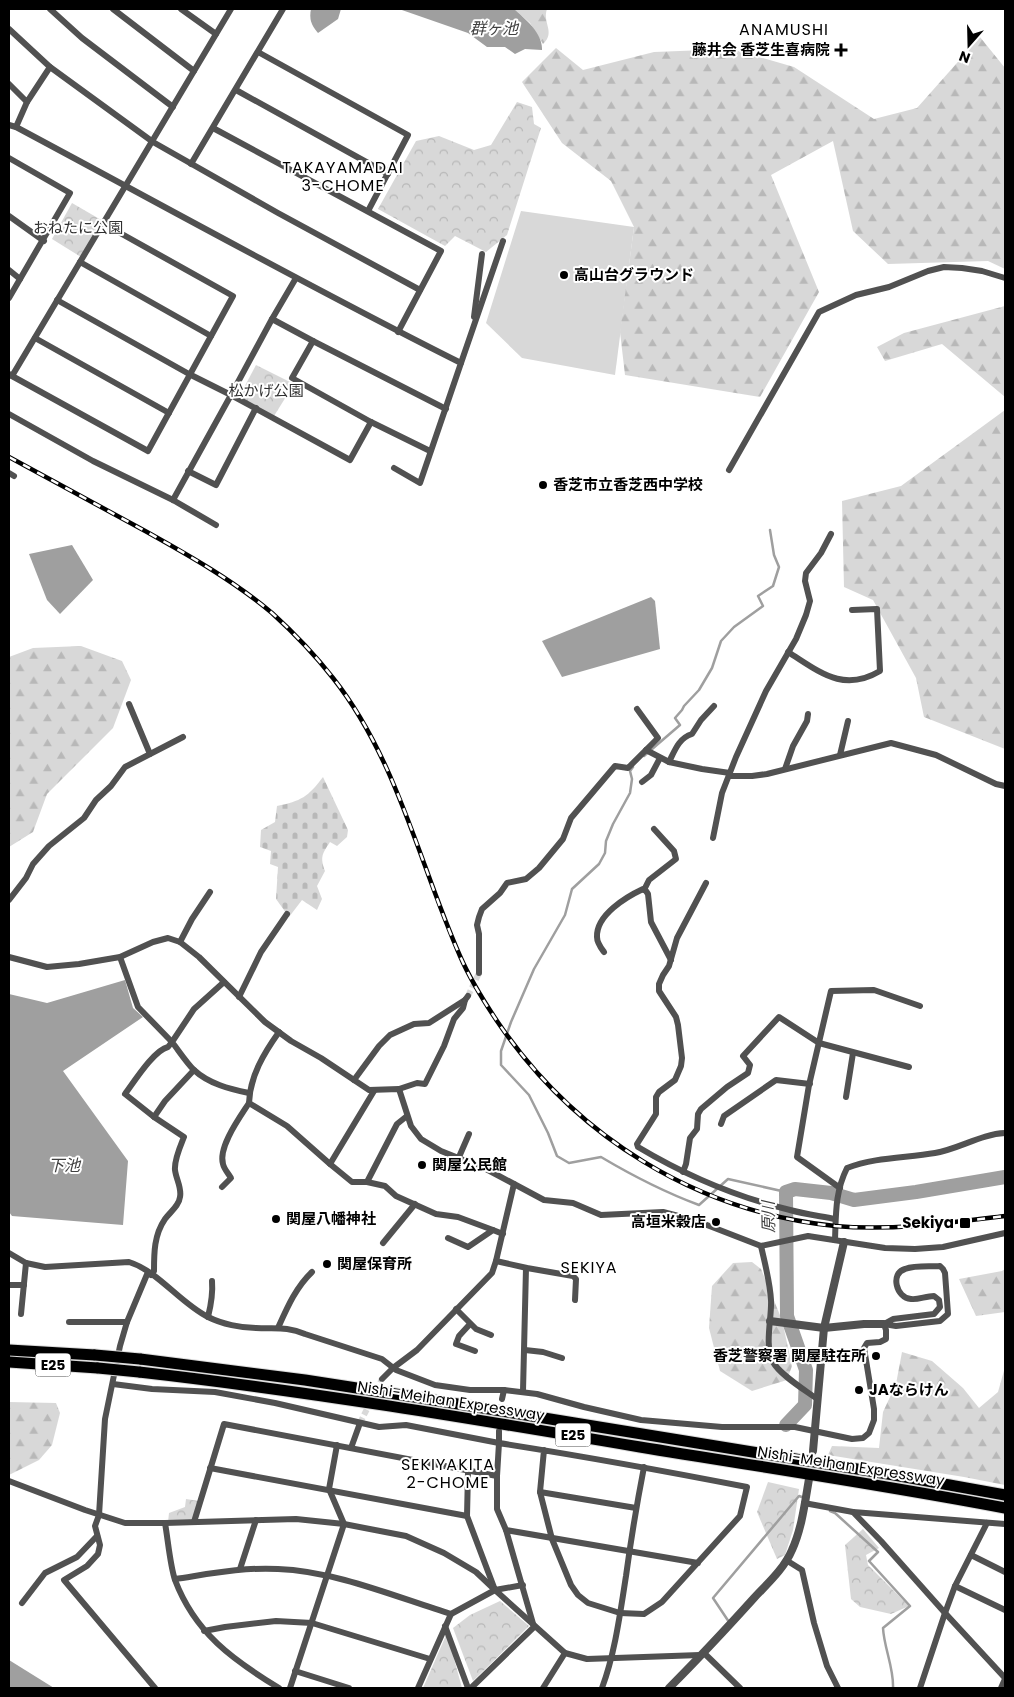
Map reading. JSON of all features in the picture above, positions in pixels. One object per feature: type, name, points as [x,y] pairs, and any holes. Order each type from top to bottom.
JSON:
[{"type":"highway","name":"Nishi-Meihan Expressway","points":[[9,1350],[140,1359],[305,1380],[912,1478],[1005,1495]]},
{"type":"highway","name":"Nishi-Meihan Expressway","points":[[9,1362],[139,1372],[423,1411],[1005,1508]]},
{"type":"street","points":[[50,9],[82,38],[173,107]]},
{"type":"street","points":[[113,9],[194,71]]},
{"type":"street","points":[[181,9],[216,34]]},
{"type":"street","points":[[104,224],[233,296],[148,451],[10,375],[104,224],[125,185],[153,142],[232,9]]},
{"type":"street","points":[[191,164],[283,9]]},
{"type":"street","points":[[9,28],[50,67],[153,142],[420,290]]},
{"type":"street","points":[[258,52],[408,135],[368,211]]},
{"type":"street","points":[[50,67],[12,126],[398,332],[461,363]]},
{"type":"street","points":[[9,84],[27,102]]},
{"type":"street","points":[[236,90],[388,174]]},
{"type":"street","points":[[213,128],[441,251],[398,332]]},
{"type":"street","points":[[9,158],[70,193],[44,241],[9,298]]},
{"type":"street","points":[[9,216],[44,241]]},
{"type":"street","points":[[394,468],[420,483],[503,241]]},
{"type":"street","points":[[472,330],[482,254]]},
{"type":"street","points":[[80,262],[211,336]]},
{"type":"street","points":[[729,470],[819,312],[856,295],[889,287],[928,271],[944,267],[982,271],[1005,278]]},
{"type":"street","points":[[9,270],[20,279]]},
{"type":"street","points":[[173,500],[296,278]]},
{"type":"street","points":[[57,300],[189,374],[256,408],[350,460],[371,422]]},
{"type":"street","points":[[272,319],[446,409]]},
{"type":"street","points":[[34,338],[169,412]]},
{"type":"street","points":[[313,341],[292,378],[371,422],[430,451]]},
{"type":"street","points":[[188,471],[216,485],[256,408]]},
{"type":"street","points":[[9,414],[93,461],[173,500],[216,524]]},
{"type":"street","points":[[713,838],[722,793],[736,757],[766,691],[796,639],[810,601],[805,581],[806,574],[821,553],[831,534]]},
{"type":"street","points":[[788,652],[830,677],[844,681],[862,680],[880,671],[877,609],[852,610]]},
{"type":"street","points":[[129,704],[150,754]]},
{"type":"street","points":[[669,762],[678,744],[685,736],[692,734],[701,720],[714,706]]},
{"type":"street","points":[[479,973],[479,934],[477,925],[482,909],[500,893],[506,883],[526,879],[539,868],[563,839],[571,818],[615,766],[628,768],[658,738],[637,709]]},
{"type":"street","points":[[785,769],[793,746],[807,721],[808,714]]},
{"type":"street","points":[[840,755],[848,721]]},
{"type":"street","points":[[9,900],[26,878],[33,864],[49,846],[84,818],[96,800],[111,786],[125,767],[183,737]]},
{"type":"street","points":[[646,750],[669,762],[730,774],[752,776],[892,743],[936,755],[996,784],[1005,786]]},
{"type":"street","points":[[642,782],[651,775],[660,758]]},
{"type":"street","points":[[604,952],[597,937],[602,921],[617,905],[629,896],[644,890],[649,880],[676,859],[674,852],[654,829]]},
{"type":"street","points":[[706,883],[676,938],[671,960],[661,980],[659,991],[676,1018],[682,1058],[681,1066],[675,1080],[659,1092],[656,1097],[656,1114],[637,1144],[638,1147],[683,1172],[734,1193],[781,1208],[835,1219]]},
{"type":"street","points":[[644,890],[648,894],[651,922],[671,960]]},
{"type":"street","points":[[180,942],[192,919],[210,892]]},
{"type":"street","points":[[239,996],[261,952],[287,914]]},
{"type":"street","points":[[9,957],[48,967],[120,958],[153,942],[168,938],[180,942],[199,957],[265,1022],[369,1090],[374,1091],[400,1089],[417,1083],[425,1084],[444,1046],[454,1019],[463,1008],[466,998],[429,1023],[414,1024],[390,1034],[354,1080]]},
{"type":"street","points":[[120,958],[138,1006],[172,1042],[194,1070],[215,1084],[249,1092]]},
{"type":"street","points":[[155,1688],[64,1580],[87,1566],[98,1554],[100,1545],[95,1526],[99,1515],[105,1419],[120,1346],[127,1322],[149,1273],[154,1271],[154,1247],[158,1232],[165,1219],[174,1210],[180,1197],[175,1164],[184,1137],[154,1117],[125,1094],[145,1067],[163,1048],[168,1047],[194,1010],[224,982]]},
{"type":"street","points":[[840,1188],[798,1157],[810,1084],[831,991],[874,990],[920,1006]]},
{"type":"street","points":[[683,1172],[690,1138],[697,1128],[698,1114],[701,1109],[727,1087],[748,1073],[750,1065],[742,1056],[779,1017],[819,1043],[909,1067]]},
{"type":"street","points":[[222,1187],[231,1178],[222,1163],[226,1143],[249,1102],[249,1092],[257,1068],[279,1032]]},
{"type":"street","points":[[846,1097],[853,1053]]},
{"type":"street","points":[[154,1117],[165,1101],[194,1070]]},
{"type":"street","points":[[721,1124],[724,1116],[776,1080],[810,1084]]},
{"type":"street","points":[[400,1089],[411,1126],[421,1139],[441,1151],[459,1157],[544,1200],[573,1203],[601,1215],[663,1212],[694,1220],[761,1246],[808,1236],[885,1248],[915,1248],[943,1246],[1005,1233]]},
{"type":"street","points":[[330,1164],[374,1091]]},
{"type":"street","points":[[249,1102],[287,1126],[352,1182],[366,1182],[385,1186],[396,1196],[436,1214],[458,1217],[503,1234]]},
{"type":"street","points":[[366,1182],[397,1124],[407,1116]]},
{"type":"street","points":[[813,1451],[824,1328],[840,1241],[835,1219],[837,1200],[848,1168],[900,1157],[935,1153],[993,1134],[1005,1133]]},
{"type":"street","points":[[459,1157],[469,1134]]},
{"type":"street","points":[[382,1379],[393,1368],[418,1350],[492,1273],[514,1184]]},
{"type":"street","points":[[383,1243],[415,1204]]},
{"type":"street","points":[[448,1238],[468,1247],[493,1230]]},
{"type":"street","points":[[761,1246],[770,1288],[769,1352],[773,1363],[817,1399]]},
{"type":"street","points":[[9,1253],[26,1263],[45,1268],[129,1262],[142,1266],[208,1317],[240,1326],[293,1329],[382,1359],[393,1368],[435,1385],[470,1390],[523,1391],[641,1420],[722,1427],[796,1427],[852,1439],[863,1438],[869,1434],[874,1420],[874,1409],[864,1348],[867,1343],[880,1342],[886,1339],[884,1324]]},
{"type":"street","points":[[496,1261],[574,1276],[576,1279],[575,1300]]},
{"type":"street","points":[[21,1314],[26,1263]]},
{"type":"street","points":[[770,1321],[824,1328],[864,1324],[896,1326],[940,1321],[948,1314],[943,1269],[940,1266],[906,1268],[899,1271],[896,1278],[897,1288],[901,1295],[910,1299],[934,1296],[939,1300],[940,1307],[934,1314],[893,1319],[884,1324]]},
{"type":"street","points":[[523,1391],[526,1268]]},
{"type":"street","points":[[278,1328],[288,1304],[312,1272]]},
{"type":"street","points":[[208,1317],[213,1296],[212,1281]]},
{"type":"street","points":[[9,1285],[24,1285]]},
{"type":"street","points":[[456,1309],[476,1329],[491,1335]]},
{"type":"street","points":[[69,1322],[127,1322]]},
{"type":"street","points":[[470,1324],[459,1336],[456,1344],[475,1351]]},
{"type":"street","points":[[524,1350],[542,1352],[562,1358]]},
{"type":"street","points":[[113,1384],[215,1392],[275,1403],[379,1427],[412,1426],[499,1444],[544,1450],[644,1467],[747,1488],[740,1516],[662,1602],[644,1614],[620,1613],[588,1603],[578,1595],[571,1585],[552,1539],[540,1492],[544,1450]]},
{"type":"street","points":[[502,1399],[504,1390]]},
{"type":"street","points":[[351,1448],[360,1423]]},
{"type":"street","points":[[194,1522],[224,1424],[497,1476]]},
{"type":"street","points":[[499,1431],[497,1509],[506,1530],[534,1627]]},
{"type":"street","points":[[290,1688],[344,1524],[329,1489],[337,1446]]},
{"type":"street","points":[[602,1688],[611,1659],[620,1613],[644,1467]]},
{"type":"street","points":[[210,1468],[467,1516]]},
{"type":"street","points":[[468,1472],[467,1516],[495,1590]]},
{"type":"street","points":[[670,1688],[777,1574],[792,1551],[809,1479]]},
{"type":"street","points":[[9,1481],[125,1523],[165,1524],[296,1519],[344,1524],[406,1536],[444,1552],[476,1572],[534,1627],[565,1652],[587,1660],[702,1654],[736,1687]]},
{"type":"street","points":[[540,1492],[636,1508]]},
{"type":"street","points":[[804,1503],[853,1512],[1005,1524]]},
{"type":"street","points":[[853,1512],[881,1540],[1005,1678],[1001,1688]]},
{"type":"street","points":[[240,1570],[256,1520]]},
{"type":"street","points":[[920,1688],[945,1613],[987,1523]]},
{"type":"street","points":[[165,1524],[175,1579],[204,1631],[234,1659],[279,1688]]},
{"type":"street","points":[[506,1530],[698,1563]]},
{"type":"street","points":[[22,1603],[45,1573],[77,1557],[97,1536]]},
{"type":"street","points":[[971,1555],[1005,1572]]},
{"type":"street","points":[[786,1560],[802,1570],[814,1623],[827,1666],[838,1688]]},
{"type":"street","points":[[175,1579],[240,1570],[278,1569],[328,1575],[451,1614]]},
{"type":"street","points":[[418,1688],[451,1614],[495,1590],[523,1585]]},
{"type":"street","points":[[956,1586],[1005,1610]]},
{"type":"street","points":[[204,1631],[276,1622],[312,1623],[430,1659]]},
{"type":"street","points":[[445,1626],[469,1688],[534,1627]]},
{"type":"street","points":[[543,1688],[565,1652]]},
{"type":"street","points":[[295,1671],[349,1688]]},
{"type":"green space","points":[[514,9],[547,9],[546,19],[549,31],[547,40],[543,44],[530,23]]},
{"type":"green space","points":[[980,37],[1005,68],[1005,269],[988,261],[888,264],[853,231],[833,141],[771,175],[819,292],[760,397],[625,375],[620,332],[634,227],[611,181],[562,143],[522,82],[556,48],[583,70],[654,52],[731,49],[794,67],[874,119],[917,108]]},
{"type":"green space","points":[[517,102],[532,107],[534,124],[541,128],[507,235],[486,252],[455,236],[445,246],[378,209],[416,141],[439,136],[474,150],[491,145]]},
{"type":"green space","name":"おねたに公園","points":[[72,203],[103,221],[81,257],[52,239]]},
{"type":"green space","name":"高山台グラウンド","points":[[521,211],[634,227],[615,375],[522,358],[486,323]]},
{"type":"green space","points":[[1005,306],[1005,397],[942,344],[885,361],[877,347],[904,333]]},
{"type":"green space","name":"松かげ公園","points":[[256,365],[294,384],[274,416],[239,397]]},
{"type":"green space","points":[[1005,410],[1005,749],[924,717],[916,678],[873,600],[844,587],[842,501],[901,486]]},
{"type":"green space","points":[[81,646],[122,661],[131,680],[113,728],[47,794],[33,832],[9,847],[9,657],[33,648]]},
{"type":"green space","points":[[323,777],[348,830],[347,837],[337,846],[330,842],[324,853],[322,859],[325,871],[317,886],[322,899],[317,910],[302,900],[289,917],[276,899],[278,867],[270,864],[271,851],[260,847],[261,830],[275,822],[277,806],[298,800],[308,794]]},
{"type":"green space","points":[[752,1262],[761,1269],[782,1320],[792,1366],[787,1380],[752,1391],[720,1371],[709,1328],[712,1286],[733,1263]]},
{"type":"green space","points":[[1005,1269],[1005,1312],[976,1316],[959,1279]]},
{"type":"green space","points":[[902,1352],[932,1361],[963,1388],[979,1408],[998,1392],[1005,1367],[1005,1485],[828,1455],[832,1446],[879,1448],[883,1412],[896,1384]]},
{"type":"green space","points":[[9,1402],[56,1403],[60,1413],[52,1445],[39,1460],[9,1475]]},
{"type":"green space","points":[[768,1482],[799,1489],[793,1530],[785,1555],[777,1559],[757,1512]]},
{"type":"green space","points":[[186,1499],[199,1501],[193,1520],[168,1522],[169,1513],[185,1507]]},
{"type":"green space","points":[[863,1529],[879,1548],[866,1555],[868,1565],[909,1606],[891,1614],[860,1607],[851,1599],[845,1545]]},
{"type":"green space","points":[[500,1601],[529,1626],[473,1681],[453,1628],[470,1615]]},
{"type":"green space","points":[[447,1633],[462,1688],[423,1688]]},
{"type":"water","points":[[311,9],[341,9],[338,19],[318,33],[311,22]]},
{"type":"water","name":"群ヶ池","points":[[399,9],[514,9],[536,32],[542,44],[542,50],[525,49],[515,54],[505,47],[487,47],[468,33]]},
{"type":"water","points":[[72,545],[93,580],[60,614],[47,600],[29,554]]},
{"type":"water","points":[[651,597],[655,601],[660,649],[562,677],[542,641]]},
{"type":"water","name":"下池","points":[[125,980],[133,1008],[143,1017],[63,1071],[128,1161],[123,1225],[12,1216],[9,1212],[9,994],[47,1003]]},
{"type":"water","points":[[9,1660],[54,1688],[9,1688]]},
{"type":"waterway","points":[[644,756],[680,725],[675,718],[699,690],[712,668],[721,641],[734,627],[763,606],[758,596],[773,586],[779,567],[774,555],[770,530]]},
{"type":"waterway","points":[[633,767],[630,771],[632,779],[630,793],[613,824],[606,841],[605,853],[599,864],[572,889],[565,915],[534,969],[511,1022],[501,1051],[501,1065],[529,1095],[557,1156],[569,1163],[601,1157],[673,1195],[699,1205],[728,1179],[786,1192]]},
{"type":"waterway","name":"原川","points":[[786,1425],[805,1405],[806,1370],[787,1316],[786,1192],[795,1189],[831,1193],[854,1200],[1005,1177]]},
{"type":"waterway","points":[[729,1622],[713,1598],[799,1496],[805,1498]]},
{"type":"waterway","points":[[830,1511],[835,1513],[878,1552],[869,1561],[910,1606],[883,1628],[893,1688]]},
{"type":"tunnel","points":[[468,996],[479,973]]},
{"type":"tunnel","points":[[360,1423],[382,1379]]},
{"type":"railway","points":[[9,457],[163,541],[227,580],[272,613],[319,661],[355,709],[374,743],[405,812],[445,921],[468,973],[482,997],[497,1021],[528,1062],[563,1100],[602,1133],[643,1161],[688,1185],[735,1204],[784,1218],[835,1226],[878,1228],[920,1226],[1005,1216]]},
{"type":"place","name":"藤井会 香芝生喜病院","points":[[841,50]]},
{"type":"place","name":"高山台グラウンド","points":[[564,275]]},
{"type":"place","name":"香芝市立香芝西中学校","points":[[543,485]]},
{"type":"place","name":"関屋公民館","points":[[422,1165]]},
{"type":"place","name":"関屋八幡神社","points":[[276,1219]]},
{"type":"place","name":"高垣米穀店","points":[[716,1222]]},
{"type":"place","name":"Sekiya","points":[[965,1223]]},
{"type":"place","name":"関屋保育所","points":[[327,1264]]},
{"type":"place","name":"香芝警察署 関屋駐在所","points":[[876,1356]]},
{"type":"place","name":"JAならけん","points":[[859,1390]]},
{"type":"district","name":"ANAMUSHI","points":[[784,29]]},
{"type":"district","name":"TAKAYAMADAI 3-CHOME","points":[[343,176]]},
{"type":"district","name":"SEKIYA","points":[[589,1267]]},
{"type":"district","name":"SEKIYAKITA 2-CHOME","points":[[448,1473]]}]
